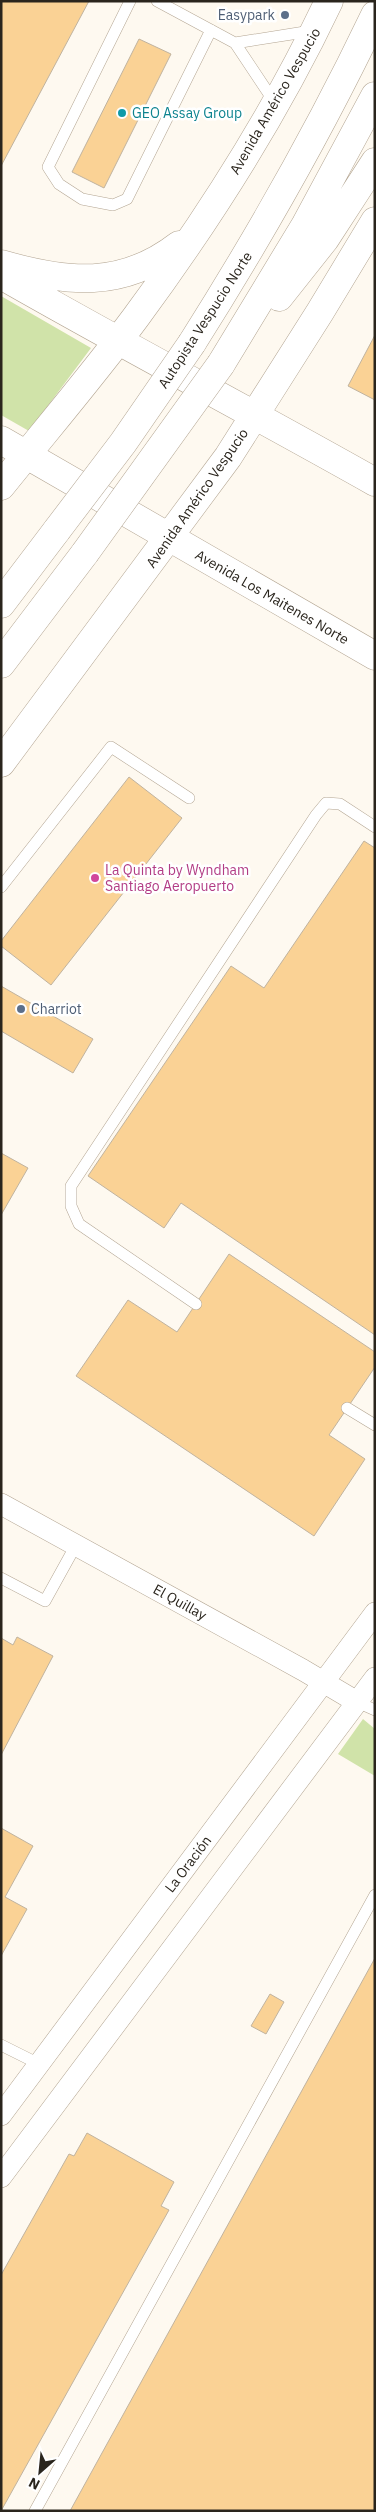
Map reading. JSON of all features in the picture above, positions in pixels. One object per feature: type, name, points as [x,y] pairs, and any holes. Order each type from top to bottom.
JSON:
[{"type":"main road","name":"Avenida Américo Vespucio","points":[[1,486],[117,342],[192,235],[247,153],[276,104],[316,30],[329,1]]},
{"type":"main road","name":"Autopista Vespucio Norte","points":[[1,604],[123,443],[192,343],[246,256],[305,153],[375,15]]},
{"type":"main road","points":[[1,664],[85,553],[228,354],[306,224],[375,96]]},
{"type":"main road","points":[[228,354],[306,264],[375,162]]},
{"type":"main road","name":"Avenida Américo Vespucio","points":[[1,763],[170,538],[256,415],[375,221]]},
{"type":"main road","points":[[1,264],[65,278],[107,278],[136,270],[157,261],[192,235]]},
{"type":"main road","points":[[1,275],[117,342],[256,415],[375,482]]},
{"type":"main road","name":"Avenida Los Maitenes Norte","points":[[1,440],[375,656]]},
{"type":"street","name":"El Quillay","points":[[1,1504],[366,1706]]},
{"type":"street","name":"La Oración","points":[[1,2115],[375,1613]]},
{"type":"street","points":[[1,2177],[366,1706],[375,1678]]},
{"type":"lane","points":[[130,1],[48,167],[59,184],[82,199],[112,205],[127,199],[212,30]]},
{"type":"lane","points":[[157,1],[235,43],[276,104]]},
{"type":"lane","points":[[235,43],[316,30]]},
{"type":"lane","points":[[1,887],[111,747],[189,798]]},
{"type":"lane","points":[[196,1304],[79,1224],[71,1206],[71,1186],[326,803],[340,804],[375,826]]},
{"type":"lane","points":[[347,1408],[375,1425]]},
{"type":"lane","points":[[1,1578],[44,1601],[76,1545]]},
{"type":"lane","points":[[35,2511],[375,1895]]},
{"type":"lane","points":[[1,2045],[39,2064]]},
{"type":"green space","points":[[1,296],[91,348],[29,431],[1,415]]},
{"type":"green space","points":[[363,1719],[375,1729],[375,1776],[338,1754]]},
{"type":"building","points":[[1,1],[89,1],[1,166]]},
{"type":"building","name":"GEO Assay Group","points":[[139,39],[171,54],[104,188],[72,172]]},
{"type":"building","points":[[375,335],[375,400],[348,386]]},
{"type":"building","points":[[129,777],[182,818],[51,985],[1,946],[1,941]]},
{"type":"building","points":[[364,841],[375,848],[375,1335],[181,1203],[164,1228],[88,1176],[231,966],[264,988]]},
{"type":"building","name":"Charriot","points":[[1,986],[93,1039],[73,1073],[1,1031]]},
{"type":"building","points":[[1,1153],[28,1168],[1,1215]]},
{"type":"building","points":[[229,1254],[375,1352],[375,1367],[329,1435],[365,1459],[314,1536],[76,1376],[128,1300],[177,1332]]},
{"type":"building","points":[[17,1637],[53,1656],[1,1755],[1,1638],[13,1645]]},
{"type":"building","points":[[1,1828],[33,1846],[5,1897],[27,1909],[1,1956]]},
{"type":"building","points":[[375,1958],[375,2511],[70,2511]]},
{"type":"building","points":[[270,1994],[284,2002],[266,2034],[251,2026]]},
{"type":"building","points":[[87,2133],[174,2182],[161,2206],[169,2210],[1,2511],[1,2275],[69,2154],[74,2156]]},
{"type":"place","name":"Easypark","points":[[285,15]]},
{"type":"place","name":"GEO Assay Group","points":[[122,113]]},
{"type":"place","name":"La Quinta by Wyndham Santiago Aeropuerto","points":[[95,878]]},
{"type":"place","name":"Charriot","points":[[21,1009]]}]
